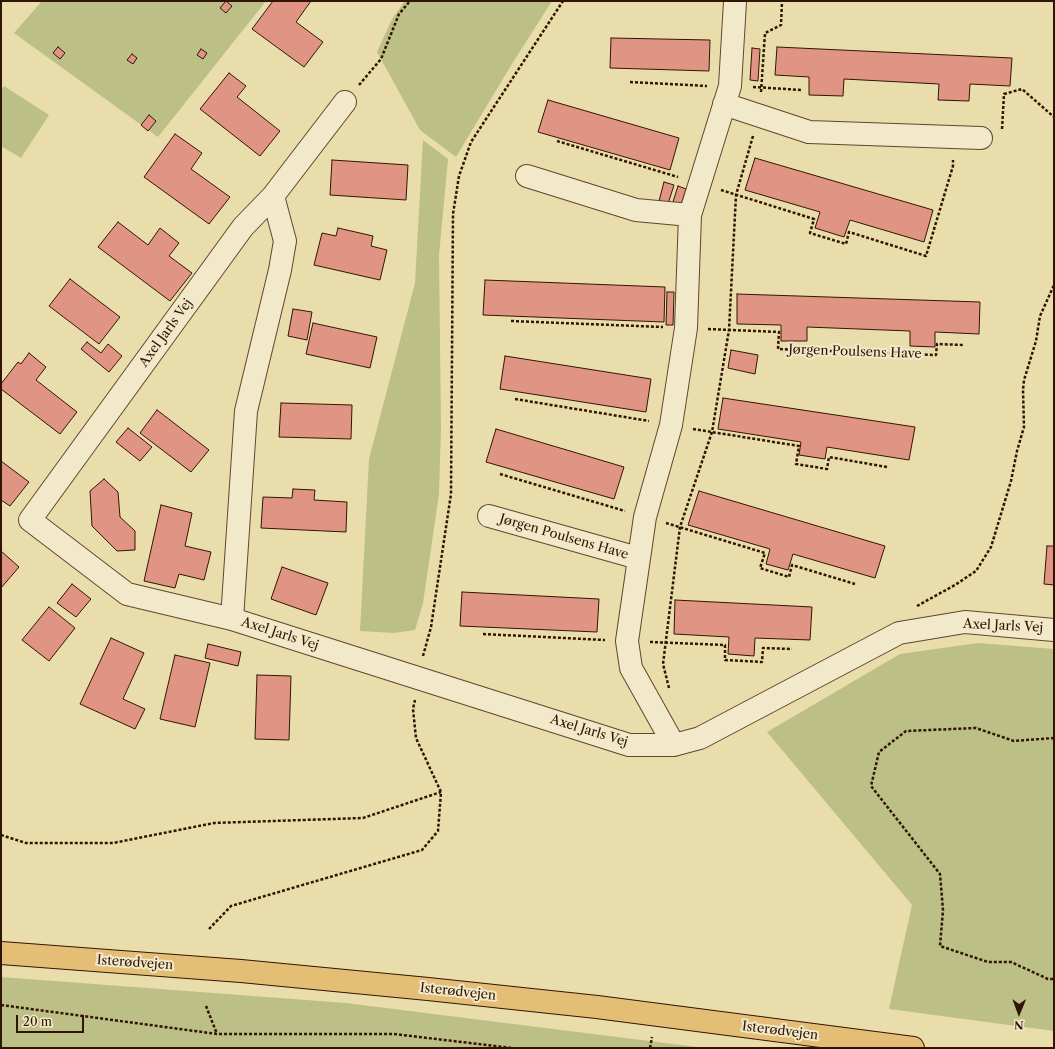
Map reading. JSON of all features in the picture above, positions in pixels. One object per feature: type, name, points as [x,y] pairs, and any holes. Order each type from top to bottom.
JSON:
[{"type":"highway","name":"Isterødvejen","points":[[1,953],[241,971],[428,989],[597,1007],[913,1048]]},
{"type":"street","name":"Jørgen Poulsens Have","points":[[674,745],[631,668],[627,641],[644,517],[671,425],[686,328],[690,215],[730,86],[735,2]]},
{"type":"street","name":"Axel Jarls Vej","points":[[344,102],[273,196],[243,227],[30,520],[127,594],[232,618],[629,745],[674,745],[700,738],[899,633],[965,622],[1054,630]]},
{"type":"street","points":[[724,104],[809,132],[980,138]]},
{"type":"street","points":[[527,176],[636,210],[690,215]]},
{"type":"street","name":"Axel Jarls Vej","points":[[232,618],[246,411],[280,270],[285,241],[273,196]]},
{"type":"street","name":"Jørgen Poulsens Have","points":[[489,516],[638,558]]},
{"type":"path","points":[[344,102],[381,60],[399,14],[410,1]]},
{"type":"path","points":[[209,929],[231,906],[422,850],[438,831],[441,792],[416,738],[413,709],[418,678],[431,627],[452,494],[453,214],[459,176],[471,142],[563,1]]},
{"type":"path","points":[[761,94],[765,33],[781,25],[782,1]]},
{"type":"path","points":[[630,82],[707,86]]},
{"type":"path","points":[[748,87],[802,90]]},
{"type":"path","points":[[980,138],[1002,132],[1004,94],[1022,89],[1054,117]]},
{"type":"path","points":[[671,692],[663,664],[680,527],[712,432],[729,330],[736,195],[754,135]]},
{"type":"path","points":[[557,141],[814,219],[810,233],[846,244],[849,232],[926,256],[953,166],[954,137]]},
{"type":"path","points":[[899,633],[899,622],[910,610],[955,585],[976,571],[992,548],[1011,481],[1024,427],[1024,380],[1036,340],[1040,316],[1054,285]]},
{"type":"path","name":"Jørgen Poulsens Have","points":[[511,321],[779,332],[778,349],[936,355],[937,344],[963,345]]},
{"type":"path","points":[[515,399],[799,446],[796,464],[827,469],[829,457],[887,467]]},
{"type":"path","points":[[500,474],[765,553],[760,568],[789,577],[792,565],[855,584]]},
{"type":"path","points":[[1054,738],[1014,741],[976,728],[906,731],[879,752],[871,786],[940,874],[943,910],[940,946],[988,962],[1011,962],[1048,979],[1054,979]]},
{"type":"path","points":[[1,835],[26,843],[113,843],[214,823],[363,818],[441,792]]},
{"type":"path","points":[[1,1005],[218,1034],[394,1034],[512,1048]]},
{"type":"path","points":[[206,1006],[218,1034]]},
{"type":"green space","points":[[42,1],[266,1],[158,137],[14,33]]},
{"type":"green space","points":[[405,1],[552,1],[456,157],[420,130],[377,52],[392,19]]},
{"type":"green space","points":[[4,86],[49,115],[21,158],[1,146],[1,90]]},
{"type":"green space","points":[[423,140],[448,159],[439,255],[441,428],[439,494],[423,603],[415,630],[394,633],[360,631],[369,459],[415,283]]},
{"type":"green space","points":[[978,643],[1054,649],[1054,1031],[889,1009],[912,905],[767,732],[900,654]]},
{"type":"green space","points":[[1,977],[346,1003],[705,1048],[1,1048]]},
{"type":"building","points":[[226,1],[232,6],[226,13],[220,8]]},
{"type":"building","points":[[273,1],[311,1],[296,22],[323,42],[304,67],[252,29]]},
{"type":"building","points":[[611,38],[710,40],[709,71],[610,68]]},
{"type":"building","points":[[58,47],[65,53],[60,59],[53,53]]},
{"type":"building","points":[[777,47],[1012,58],[1010,86],[970,84],[969,101],[938,100],[939,84],[844,79],[843,96],[809,95],[809,77],[775,75]]},
{"type":"building","points":[[752,48],[760,49],[758,81],[750,80]]},
{"type":"building","points":[[201,49],[207,53],[203,59],[197,55]]},
{"type":"building","points":[[132,54],[137,58],[133,64],[127,60]]},
{"type":"building","points":[[229,73],[246,86],[237,97],[280,131],[260,156],[200,109]]},
{"type":"building","points":[[548,100],[679,138],[670,170],[538,132]]},
{"type":"building","points":[[149,115],[156,121],[148,131],[141,125]]},
{"type":"building","points":[[175,134],[202,153],[191,169],[230,197],[209,224],[144,177]]},
{"type":"building","points":[[755,158],[933,210],[924,242],[850,220],[844,237],[815,228],[820,212],[745,190]]},
{"type":"building","points":[[332,160],[408,165],[406,200],[330,195]]},
{"type":"building","points":[[664,182],[674,185],[668,204],[659,201]]},
{"type":"building","points":[[678,186],[686,189],[680,208],[672,205]]},
{"type":"building","points":[[118,222],[148,245],[160,228],[179,243],[169,256],[192,273],[170,301],[98,247]]},
{"type":"building","points":[[338,228],[373,236],[371,246],[387,250],[380,280],[314,265],[322,233],[336,236]]},
{"type":"building","points":[[70,279],[120,317],[99,344],[49,306]]},
{"type":"building","points":[[485,280],[665,287],[664,322],[483,315]]},
{"type":"building","points":[[667,292],[674,292],[673,325],[666,325]]},
{"type":"building","points":[[737,294],[980,302],[979,334],[935,332],[935,347],[910,346],[910,331],[807,327],[807,341],[781,341],[781,325],[737,324]]},
{"type":"building","points":[[293,309],[312,312],[307,340],[288,336]]},
{"type":"building","points":[[313,323],[377,337],[370,368],[306,354]]},
{"type":"building","points":[[87,342],[101,353],[108,344],[122,356],[109,372],[81,349]]},
{"type":"building","points":[[731,350],[758,355],[755,374],[728,368]]},
{"type":"building","points":[[29,353],[46,367],[36,380],[77,412],[60,434],[1,389],[1,384],[18,362],[21,364]]},
{"type":"building","points":[[505,356],[651,379],[646,412],[500,389]]},
{"type":"building","points":[[723,398],[915,427],[909,460],[827,447],[825,459],[799,455],[801,442],[718,429]]},
{"type":"building","points":[[281,403],[352,405],[351,439],[279,437]]},
{"type":"building","points":[[157,410],[209,450],[191,472],[140,433]]},
{"type":"building","points":[[128,428],[152,447],[140,461],[116,442]]},
{"type":"building","points":[[496,429],[624,467],[614,499],[486,462]]},
{"type":"building","points":[[1,461],[29,482],[10,506],[1,500]]},
{"type":"building","points":[[104,479],[118,492],[120,517],[135,531],[135,550],[117,551],[92,526],[90,491]]},
{"type":"building","points":[[293,489],[315,490],[314,500],[347,502],[346,532],[261,528],[263,497],[292,498]]},
{"type":"building","points":[[699,491],[885,546],[875,578],[793,554],[788,570],[766,564],[770,549],[688,525]]},
{"type":"building","points":[[161,505],[192,513],[185,546],[211,552],[204,580],[179,574],[175,588],[144,581]]},
{"type":"building","points":[[1047,546],[1054,546],[1054,585],[1044,584]]},
{"type":"building","points":[[1,551],[19,567],[1,588]]},
{"type":"building","points":[[282,567],[328,583],[316,615],[271,599]]},
{"type":"building","points":[[72,584],[91,599],[76,617],[57,603]]},
{"type":"building","points":[[462,592],[599,599],[597,632],[460,626]]},
{"type":"building","points":[[675,600],[812,607],[810,640],[755,638],[754,656],[728,654],[729,637],[674,634]]},
{"type":"building","points":[[49,607],[75,628],[49,661],[22,640]]},
{"type":"building","points":[[111,638],[144,653],[123,699],[145,709],[135,729],[80,704]]},
{"type":"building","points":[[208,644],[241,652],[238,666],[205,658]]},
{"type":"building","points":[[175,655],[210,663],[195,727],[160,719]]},
{"type":"building","points":[[257,675],[291,676],[289,740],[255,739]]}]
